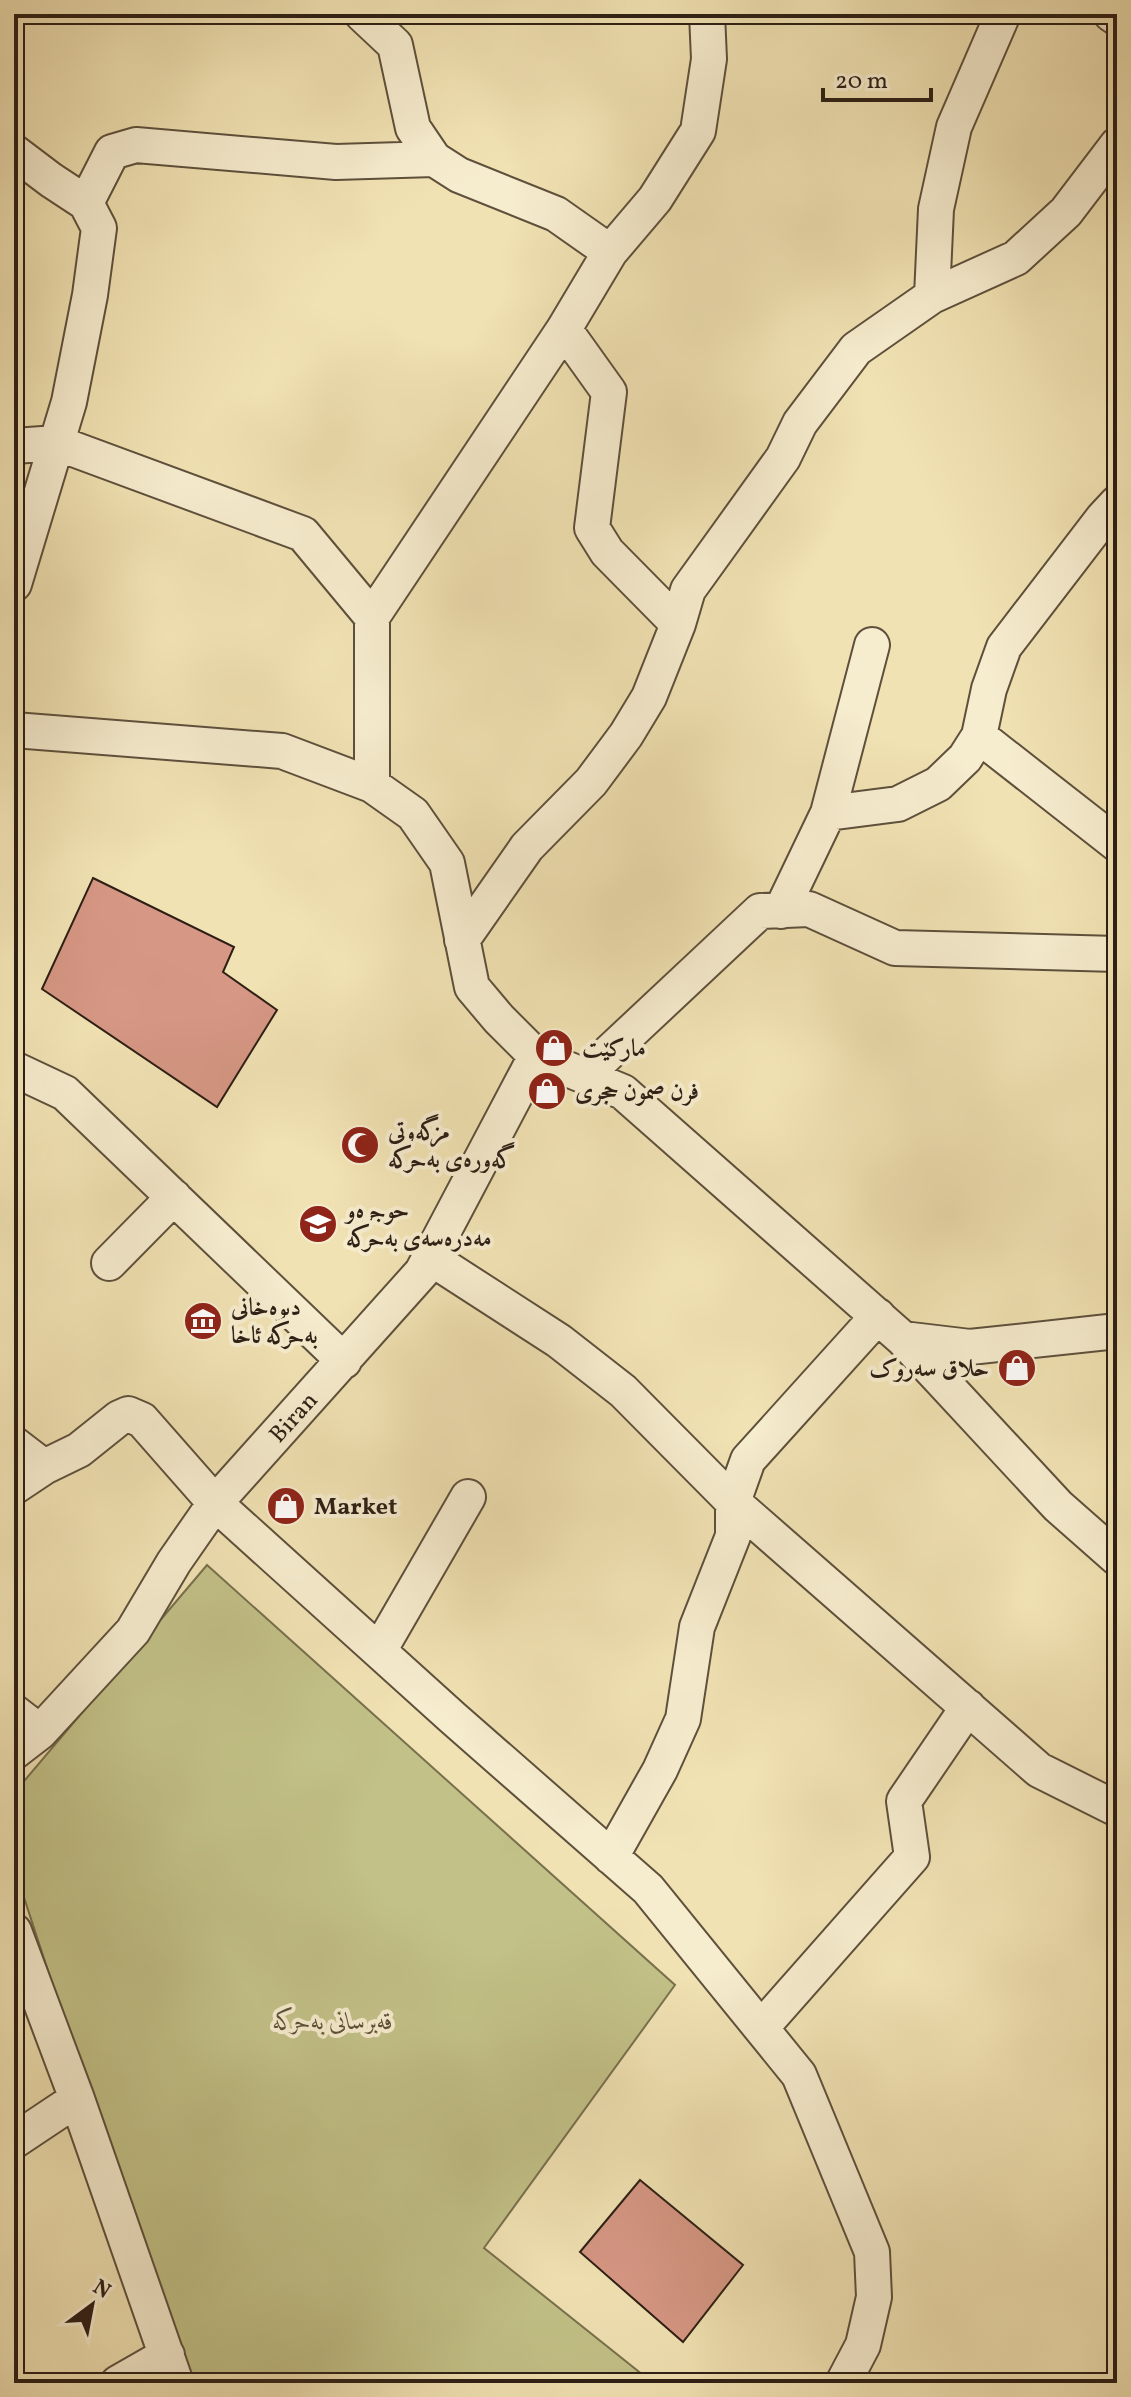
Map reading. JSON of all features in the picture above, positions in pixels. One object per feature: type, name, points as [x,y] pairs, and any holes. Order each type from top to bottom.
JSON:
[{"type":"street","points":[[362,14],[395,45],[413,128],[434,159],[459,175],[556,214],[610,252]]},
{"type":"street","points":[[372,785],[372,617],[564,329],[610,252],[655,199],[698,131],[709,59],[707,14]]},
{"type":"street","points":[[932,296],[936,209],[954,127],[1003,14]]},
{"type":"street","points":[[1111,14],[1117,18]]},
{"type":"street","points":[[86,203],[112,152],[136,145],[336,162],[434,159]]},
{"type":"street","points":[[462,940],[527,847],[591,782],[626,735],[649,697],[688,590],[783,458],[800,423],[856,349],[932,296],[1016,258],[1066,212],[1117,145]]},
{"type":"street","points":[[14,152],[86,203],[99,228],[90,295],[69,402],[14,584]]},
{"type":"street","points":[[564,329],[609,392],[592,528],[607,552],[678,624]]},
{"type":"street","points":[[14,446],[57,443],[303,534],[372,617]]},
{"type":"street","points":[[828,813],[898,804],[938,784],[965,758],[979,736],[989,689],[1004,647],[1117,503]]},
{"type":"street","points":[[781,911],[828,813],[872,645]]},
{"type":"street","points":[[14,730],[282,751],[372,785],[413,814],[447,863],[472,987],[536,1056],[623,1092],[903,1339],[1058,1506],[1117,1558]]},
{"type":"street","points":[[979,736],[1117,844]]},
{"type":"street","points":[[584,1076],[760,911],[809,909],[895,948],[1117,954]]},
{"type":"street","name":"Biran","points":[[23,1732],[133,1631],[174,1562],[215,1503],[422,1272],[536,1056]]},
{"type":"street","points":[[14,1069],[65,1093],[344,1361]]},
{"type":"street","points":[[109,1263],[174,1197]]},
{"type":"street","points":[[429,1257],[559,1341],[623,1391],[733,1502],[1039,1770],[1117,1809]]},
{"type":"street","points":[[611,1857],[660,1770],[683,1719],[697,1627],[733,1536],[733,1502],[748,1460],[878,1316]]},
{"type":"street","points":[[903,1339],[970,1347],[1117,1331]]},
{"type":"street","points":[[14,1487],[44,1467],[79,1450],[119,1418],[128,1414],[142,1420],[215,1503],[648,1889],[799,2075],[872,2252],[874,2297],[863,2345],[843,2383]]},
{"type":"street","points":[[14,1444],[44,1467]]},
{"type":"street","points":[[379,1651],[468,1497]]},
{"type":"street","points":[[761,2028],[912,1857],[904,1801],[968,1707]]},
{"type":"street","points":[[14,1931],[77,2099],[171,2369],[118,2383]]},
{"type":"street","points":[[14,2141],[77,2099]]},
{"type":"green space","name":"قەبرسانی بەحرکە","points":[[207,1565],[675,1985],[484,2248],[653,2383],[183,2383],[14,1867],[14,1793]]},
{"type":"building","points":[[93,878],[234,947],[223,972],[277,1010],[217,1107],[42,989]]},
{"type":"building","points":[[640,2180],[743,2265],[683,2342],[580,2252]]},
{"type":"place","name":"مارکێت","points":[[554,1048]]},
{"type":"place","name":"فرن صمون حجری","points":[[547,1091]]},
{"type":"place","name":"مزگەوتی گەورەی بەحرکە","points":[[360,1145]]},
{"type":"place","name":"حوجره‌و مه‌دره‌سه‌ی به‌حرکه","points":[[318,1224]]},
{"type":"place","name":"دیوەخانی بەحرکە ئاخا","points":[[203,1321]]},
{"type":"place","name":"حلاق سەروک","points":[[1017,1368]]},
{"type":"place","name":"Market","points":[[286,1506]]}]
